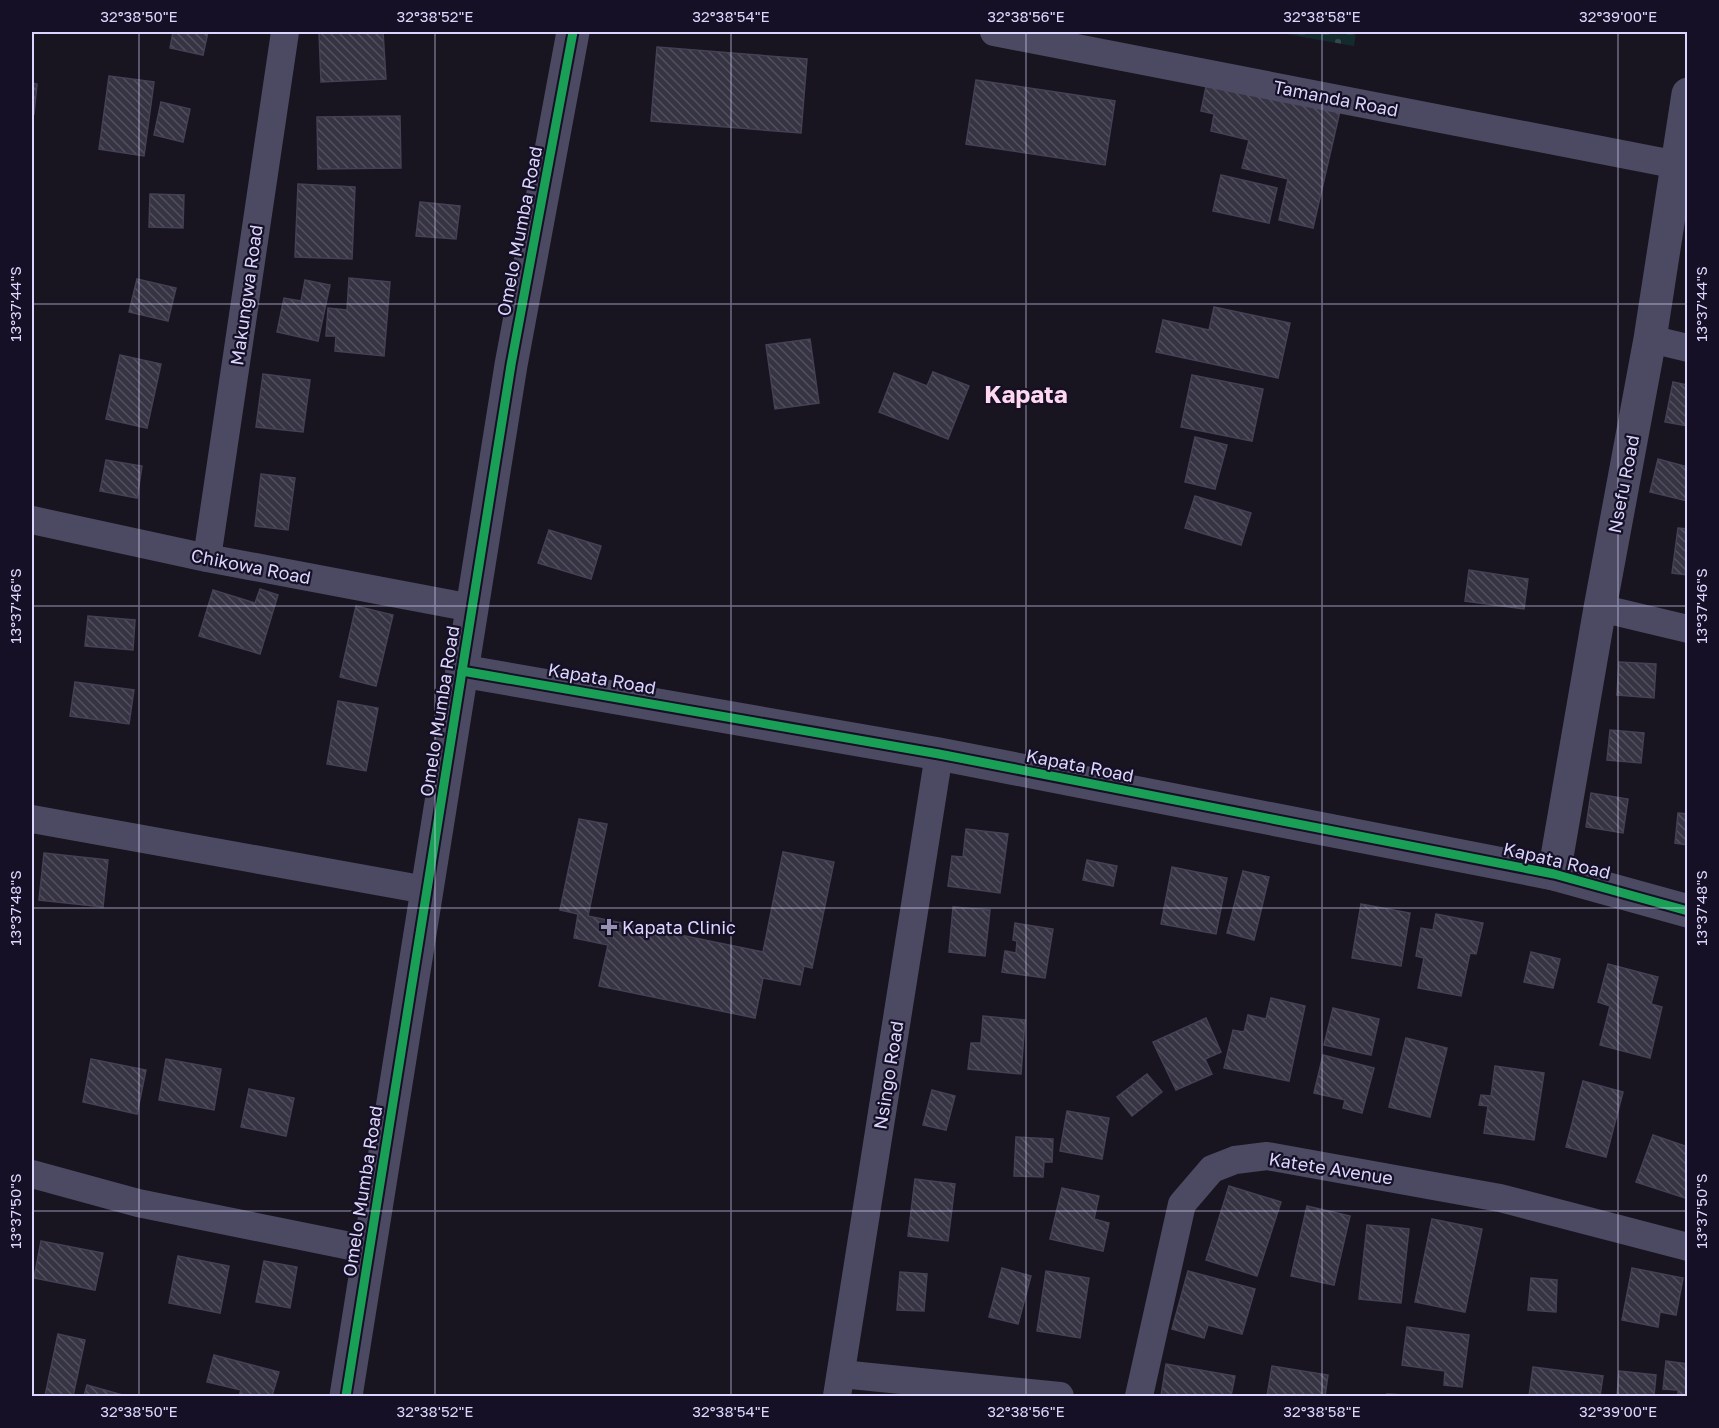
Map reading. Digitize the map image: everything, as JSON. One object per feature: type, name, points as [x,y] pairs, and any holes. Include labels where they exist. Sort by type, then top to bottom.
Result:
[{"type":"street","name":"Makungwa Road","points":[[207,558],[285,32]]},
{"type":"street","name":"Omelo Mumba Road","points":[[346,1396],[511,365],[573,32]]},
{"type":"street","name":"Tamanda Road","points":[[994,32],[1678,165]]},
{"type":"street","name":"Nsefu Road","points":[[1554,874],[1650,339],[1688,94]]},
{"type":"street","points":[[1650,339],[1688,348]]},
{"type":"street","name":"Chikowa Road","points":[[32,520],[207,558],[472,608]]},
{"type":"street","points":[[1600,608],[1688,629]]},
{"type":"street","name":"Kapata Road","points":[[462,671],[939,754],[1554,874],[1688,910]]},
{"type":"street","name":"Nsingo Road","points":[[839,1385],[939,754]]},
{"type":"street","points":[[32,819],[426,890]]},
{"type":"street","name":"Katete Avenue","points":[[1140,1396],[1182,1204],[1212,1169],[1235,1160],[1266,1156],[1500,1198],[1688,1246]]},
{"type":"street","points":[[32,1174],[138,1203],[370,1250]]},
{"type":"street","points":[[839,1385],[1060,1396]]},
{"type":"green space","points":[[1275,32],[1356,32],[1354,46]]},
{"type":"building","points":[[173,32],[208,32],[203,55],[170,48]]},
{"type":"building","points":[[319,32],[383,32],[386,79],[321,82]]},
{"type":"building","points":[[657,47],[807,59],[801,133],[651,121]]},
{"type":"building","points":[[109,76],[154,82],[144,156],[99,149]]},
{"type":"building","points":[[976,80],[1115,101],[1105,165],[966,144]]},
{"type":"building","points":[[1207,82],[1340,111],[1313,228],[1279,220],[1288,179],[1242,168],[1249,140],[1211,131],[1214,114],[1201,111]]},
{"type":"building","points":[[32,83],[37,84],[34,114],[32,113]]},
{"type":"building","points":[[161,102],[190,109],[183,142],[154,135]]},
{"type":"building","points":[[400,116],[401,168],[318,169],[317,117]]},
{"type":"building","points":[[1221,175],[1277,188],[1269,223],[1213,211]]},
{"type":"building","points":[[298,184],[355,187],[352,259],[295,257]]},
{"type":"building","points":[[150,194],[184,195],[183,228],[149,227]]},
{"type":"building","points":[[420,202],[460,206],[456,239],[416,236]]},
{"type":"building","points":[[349,278],[390,282],[384,356],[335,351],[336,336],[326,336],[328,308],[347,310]]},
{"type":"building","points":[[137,279],[176,288],[168,321],[129,312]]},
{"type":"building","points":[[305,280],[330,285],[318,341],[277,332],[284,298],[301,301]]},
{"type":"building","points":[[1214,307],[1290,323],[1278,378],[1156,352],[1163,320],[1209,330]]},
{"type":"building","points":[[810,339],[819,403],[775,409],[766,345]]},
{"type":"building","points":[[120,355],[161,364],[147,428],[106,419]]},
{"type":"building","points":[[933,372],[969,386],[948,439],[879,412],[894,373],[927,386]]},
{"type":"building","points":[[263,374],[310,380],[303,432],[256,427]]},
{"type":"building","points":[[1192,375],[1263,389],[1252,441],[1181,427]]},
{"type":"building","points":[[1673,382],[1688,385],[1688,426],[1665,422]]},
{"type":"building","points":[[1195,437],[1227,445],[1215,489],[1185,482]]},
{"type":"building","points":[[1658,459],[1688,467],[1688,501],[1650,492]]},
{"type":"building","points":[[106,460],[142,466],[137,498],[100,491]]},
{"type":"building","points":[[261,474],[295,478],[288,530],[255,526]]},
{"type":"building","points":[[1195,496],[1251,513],[1241,545],[1185,528]]},
{"type":"building","points":[[1678,528],[1688,529],[1688,575],[1672,573]]},
{"type":"building","points":[[549,530],[601,546],[591,579],[538,563]]},
{"type":"building","points":[[1469,570],[1528,579],[1524,609],[1465,601]]},
{"type":"building","points":[[260,589],[278,595],[260,654],[199,636],[213,590],[255,603]]},
{"type":"building","points":[[356,606],[393,615],[376,686],[340,677]]},
{"type":"building","points":[[88,616],[135,620],[133,650],[85,646]]},
{"type":"building","points":[[1619,662],[1656,664],[1654,698],[1617,695]]},
{"type":"building","points":[[75,682],[134,690],[129,724],[70,716]]},
{"type":"building","points":[[338,701],[378,708],[366,771],[327,764]]},
{"type":"building","points":[[1610,730],[1644,733],[1641,763],[1607,760]]},
{"type":"building","points":[[1591,793],[1628,799],[1623,833],[1586,827]]},
{"type":"building","points":[[1678,813],[1688,814],[1688,845],[1675,843]]},
{"type":"building","name":"Kapata Clinic","points":[[579,819],[607,824],[588,916],[763,952],[783,852],[834,862],[812,968],[804,966],[800,985],[763,978],[755,1018],[599,986],[608,945],[574,938],[578,914],[560,910]]},
{"type":"building","points":[[966,829],[1008,834],[1000,893],[948,886],[952,856],[963,857]]},
{"type":"building","points":[[44,853],[108,860],[103,907],[39,900]]},
{"type":"building","points":[[1087,860],[1117,866],[1113,886],[1083,880]]},
{"type":"building","points":[[1172,867],[1227,878],[1216,934],[1161,924]]},
{"type":"building","points":[[1243,871],[1269,877],[1254,940],[1227,933]]},
{"type":"building","points":[[1361,904],[1410,913],[1401,966],[1352,958]]},
{"type":"building","points":[[953,907],[990,910],[985,956],[949,952]]},
{"type":"building","points":[[1436,914],[1483,923],[1476,954],[1470,953],[1461,996],[1418,988],[1424,958],[1416,956],[1421,928],[1433,930]]},
{"type":"building","points":[[1015,923],[1053,929],[1045,978],[1002,972],[1005,951],[1016,953],[1017,941],[1013,940]]},
{"type":"building","points":[[1531,952],[1560,959],[1553,988],[1524,982]]},
{"type":"building","points":[[1608,964],[1658,977],[1651,1004],[1662,1007],[1650,1058],[1600,1045],[1610,1006],[1598,1002]]},
{"type":"building","points":[[1271,998],[1305,1006],[1289,1081],[1224,1068],[1233,1030],[1244,1032],[1248,1015],[1266,1019]]},
{"type":"building","points":[[1333,1008],[1379,1019],[1371,1055],[1324,1045]]},
{"type":"building","points":[[983,1016],[1025,1020],[1021,1074],[968,1069],[971,1043],[981,1043]]},
{"type":"building","points":[[1206,1018],[1221,1052],[1205,1059],[1212,1074],[1176,1090],[1153,1042]]},
{"type":"building","points":[[1406,1038],[1447,1048],[1430,1117],[1389,1107]]},
{"type":"building","points":[[1323,1055],[1374,1068],[1362,1113],[1343,1108],[1345,1100],[1314,1093]]},
{"type":"building","points":[[91,1059],[146,1070],[137,1114],[83,1102]]},
{"type":"building","points":[[166,1059],[221,1069],[214,1110],[159,1100]]},
{"type":"building","points":[[1495,1066],[1544,1073],[1534,1140],[1484,1133],[1488,1106],[1479,1105],[1481,1095],[1491,1096]]},
{"type":"building","points":[[1147,1074],[1162,1092],[1132,1116],[1117,1097]]},
{"type":"building","points":[[1583,1081],[1623,1092],[1606,1157],[1566,1147]]},
{"type":"building","points":[[249,1089],[294,1098],[286,1136],[241,1127]]},
{"type":"building","points":[[932,1090],[955,1096],[946,1130],[923,1125]]},
{"type":"building","points":[[1067,1111],[1109,1118],[1102,1159],[1060,1151]]},
{"type":"building","points":[[1653,1135],[1688,1147],[1688,1199],[1636,1182]]},
{"type":"building","points":[[1016,1137],[1053,1139],[1052,1162],[1044,1162],[1043,1177],[1014,1176]]},
{"type":"building","points":[[915,1179],[955,1184],[948,1241],[908,1236]]},
{"type":"building","points":[[1229,1186],[1281,1202],[1257,1276],[1206,1260]]},
{"type":"building","points":[[1062,1188],[1099,1196],[1094,1219],[1109,1223],[1103,1251],[1050,1239]]},
{"type":"building","points":[[1307,1206],[1350,1216],[1334,1285],[1291,1276]]},
{"type":"building","points":[[1432,1219],[1482,1229],[1465,1312],[1415,1302]]},
{"type":"building","points":[[1367,1225],[1409,1229],[1401,1303],[1359,1299]]},
{"type":"building","points":[[41,1241],[103,1253],[95,1290],[34,1278]]},
{"type":"building","points":[[178,1256],[229,1266],[220,1313],[169,1303]]},
{"type":"building","points":[[264,1261],[297,1267],[290,1308],[256,1302]]},
{"type":"building","points":[[1002,1268],[1031,1276],[1018,1324],[989,1317]]},
{"type":"building","points":[[1632,1268],[1683,1278],[1676,1315],[1660,1312],[1658,1327],[1622,1320]]},
{"type":"building","points":[[1046,1271],[1089,1278],[1080,1338],[1037,1331]]},
{"type":"building","points":[[1188,1271],[1255,1289],[1242,1334],[1208,1325],[1204,1338],[1172,1329]]},
{"type":"building","points":[[900,1272],[927,1274],[924,1311],[897,1310]]},
{"type":"building","points":[[1531,1278],[1557,1280],[1556,1312],[1528,1310]]},
{"type":"building","points":[[1407,1327],[1469,1335],[1462,1387],[1444,1385],[1445,1371],[1402,1365]]},
{"type":"building","points":[[58,1334],[85,1340],[73,1396],[45,1396]]},
{"type":"building","points":[[214,1355],[279,1372],[272,1396],[239,1396],[241,1390],[207,1382]]},
{"type":"building","points":[[1666,1361],[1688,1364],[1688,1396],[1678,1396],[1678,1390],[1663,1389]]},
{"type":"building","points":[[1166,1364],[1235,1376],[1231,1396],[1161,1396]]},
{"type":"building","points":[[1272,1366],[1328,1375],[1325,1396],[1267,1396]]},
{"type":"building","points":[[1533,1367],[1603,1376],[1600,1396],[1529,1396]]},
{"type":"building","points":[[1619,1371],[1656,1375],[1654,1396],[1617,1396]]},
{"type":"building","points":[[87,1385],[126,1396],[84,1396]]},
{"type":"building","points":[[1387,1394],[1423,1396],[1387,1396]]},
{"type":"cycle path","points":[[346,1396],[511,365],[573,32]]},
{"type":"cycle path","points":[[462,671],[939,754],[1554,874],[1688,911]]},
{"type":"place","name":"Kapata Clinic","points":[[609,927]]},
{"type":"district","name":"Kapata","points":[[1026,393]]}]
